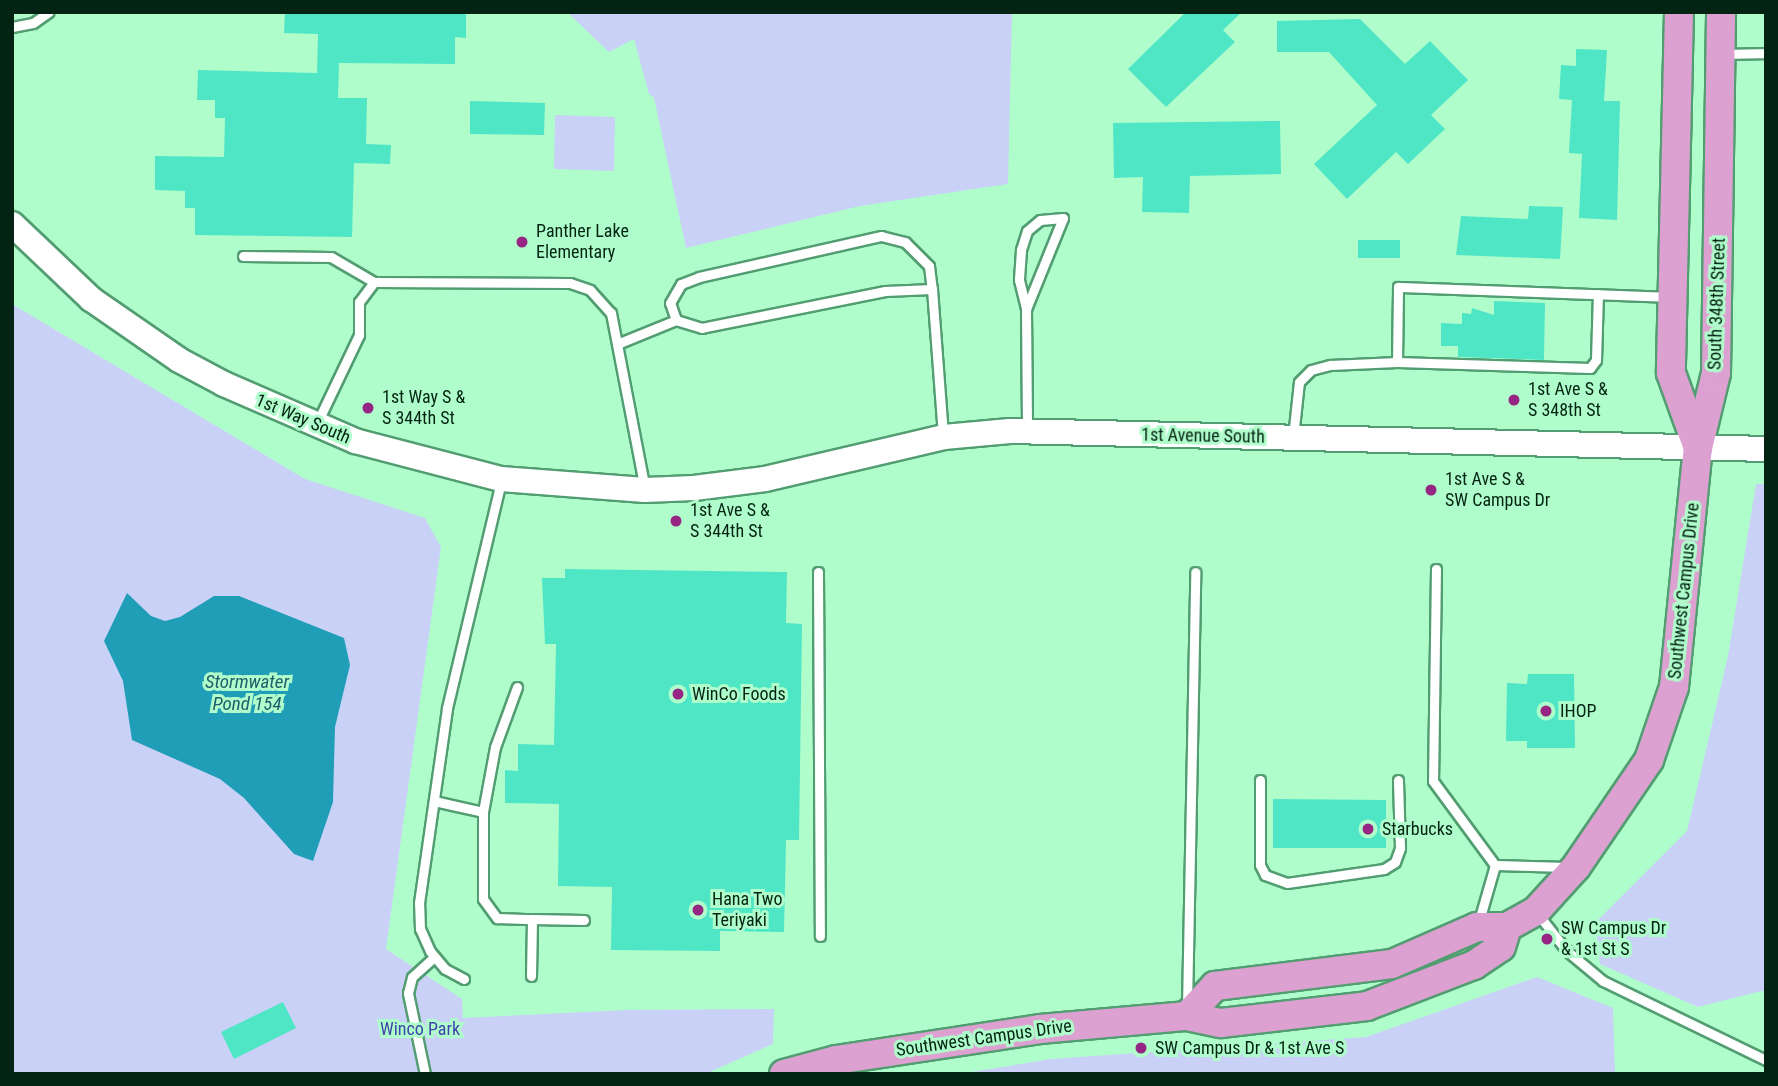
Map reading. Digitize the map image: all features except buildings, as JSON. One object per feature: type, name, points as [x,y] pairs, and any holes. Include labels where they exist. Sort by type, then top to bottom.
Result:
[{"type":"main road","points":[[1679,12],[1671,373],[1698,448]]},
{"type":"main road","name":"South 348th Street","points":[[1698,448],[1716,373],[1721,12]]},
{"type":"main road","name":"1st Way South","points":[[12,224],[91,299],[146,338],[224,384],[316,425],[411,459],[501,479],[645,490]]},
{"type":"main road","name":"1st Avenue South","points":[[645,490],[765,479],[944,437],[1027,431],[1766,449]]},
{"type":"main road","name":"Southwest Campus Drive","points":[[1187,1016],[1215,986],[1392,964],[1477,927],[1507,927],[1536,911],[1576,867],[1649,760],[1674,687],[1698,448]]},
{"type":"main road","name":"Southwest Campus Drive","points":[[783,1074],[939,1043],[1187,1016],[1222,1023],[1367,1006],[1474,965],[1501,947],[1507,927]]},
{"type":"lane","points":[[12,27],[33,23],[49,12]]},
{"type":"lane","points":[[1721,54],[1766,53]]},
{"type":"lane","points":[[1026,309],[1063,218],[1040,220],[1027,231],[1019,280],[1026,309],[1027,431]]},
{"type":"lane","points":[[676,320],[672,296],[687,280],[881,236],[905,242],[918,251],[929,266],[944,437]]},
{"type":"lane","points":[[243,256],[331,257],[374,282],[403,279],[581,285],[605,303],[617,344],[645,490]]},
{"type":"lane","points":[[316,425],[359,335],[359,302],[374,282]]},
{"type":"lane","points":[[1397,362],[1398,287],[1673,297]]},
{"type":"lane","points":[[617,344],[676,320],[702,328],[885,291],[932,289]]},
{"type":"lane","points":[[1293,438],[1296,390],[1304,375],[1330,365],[1397,362],[1590,368],[1596,360],[1598,293]]},
{"type":"lane","points":[[464,979],[433,957],[419,913],[447,708],[501,479]]},
{"type":"lane","points":[[1436,569],[1433,781],[1495,865]]},
{"type":"lane","points":[[818,572],[820,936]]},
{"type":"lane","points":[[1187,1016],[1195,572]]},
{"type":"lane","points":[[517,687],[495,747],[483,812],[483,899],[497,918],[584,920]]},
{"type":"lane","points":[[1260,780],[1260,865],[1265,875],[1287,883],[1384,869],[1395,862],[1400,848],[1398,780]]},
{"type":"lane","points":[[434,801],[483,812]]},
{"type":"lane","points":[[1495,865],[1576,867]]},
{"type":"lane","points":[[1477,927],[1495,865]]},
{"type":"lane","points":[[1536,911],[1567,951],[1603,981],[1766,1060]]},
{"type":"lane","points":[[531,976],[532,919]]},
{"type":"lane","points":[[425,1074],[408,993],[412,977],[433,957]]},
{"type":"green space","points":[[567,12],[1012,12],[1008,184],[860,206],[686,248],[654,98],[649,94],[634,39],[609,52]]},
{"type":"green space","points":[[555,115],[615,117],[614,171],[554,169]]},
{"type":"green space","name":"Winco Park","points":[[12,304],[305,479],[425,518],[441,547],[386,949],[462,999],[463,1018],[627,1010],[774,1009],[773,1044],[705,1074],[12,1074]]},
{"type":"green space","points":[[1756,484],[1766,484],[1766,990],[1698,1007],[1600,964],[1595,923],[1687,831],[1728,656]]},
{"type":"green space","points":[[1537,977],[1613,1008],[1615,1074],[959,1074],[1051,1059],[1366,1037]]},
{"type":"water","name":"Stormwater Pond 154","points":[[127,593],[151,616],[165,621],[180,617],[214,596],[239,596],[344,638],[350,665],[335,727],[333,802],[313,861],[294,854],[244,798],[220,779],[132,740],[123,681],[104,641]]},
{"type":"place","name":"Panther Lake Elementary","points":[[522,242]]},
{"type":"place","name":"1st Ave S & S 348th St","points":[[1514,400]]},
{"type":"place","name":"1st Way S & S 344th St","points":[[368,408]]},
{"type":"place","name":"1st Ave S & SW Campus Dr","points":[[1431,490]]},
{"type":"place","name":"1st Ave S & S 344th St","points":[[676,521]]},
{"type":"place","name":"WinCo Foods","points":[[678,694]]},
{"type":"place","name":"IHOP","points":[[1546,711]]},
{"type":"place","name":"Starbucks","points":[[1368,829]]},
{"type":"place","name":"Hana Two Teriyaki","points":[[698,910]]},
{"type":"place","name":"SW Campus Dr & 1st St S","points":[[1547,939]]},
{"type":"place","name":"SW Campus Dr & 1st Ave S","points":[[1141,1048]]}]
